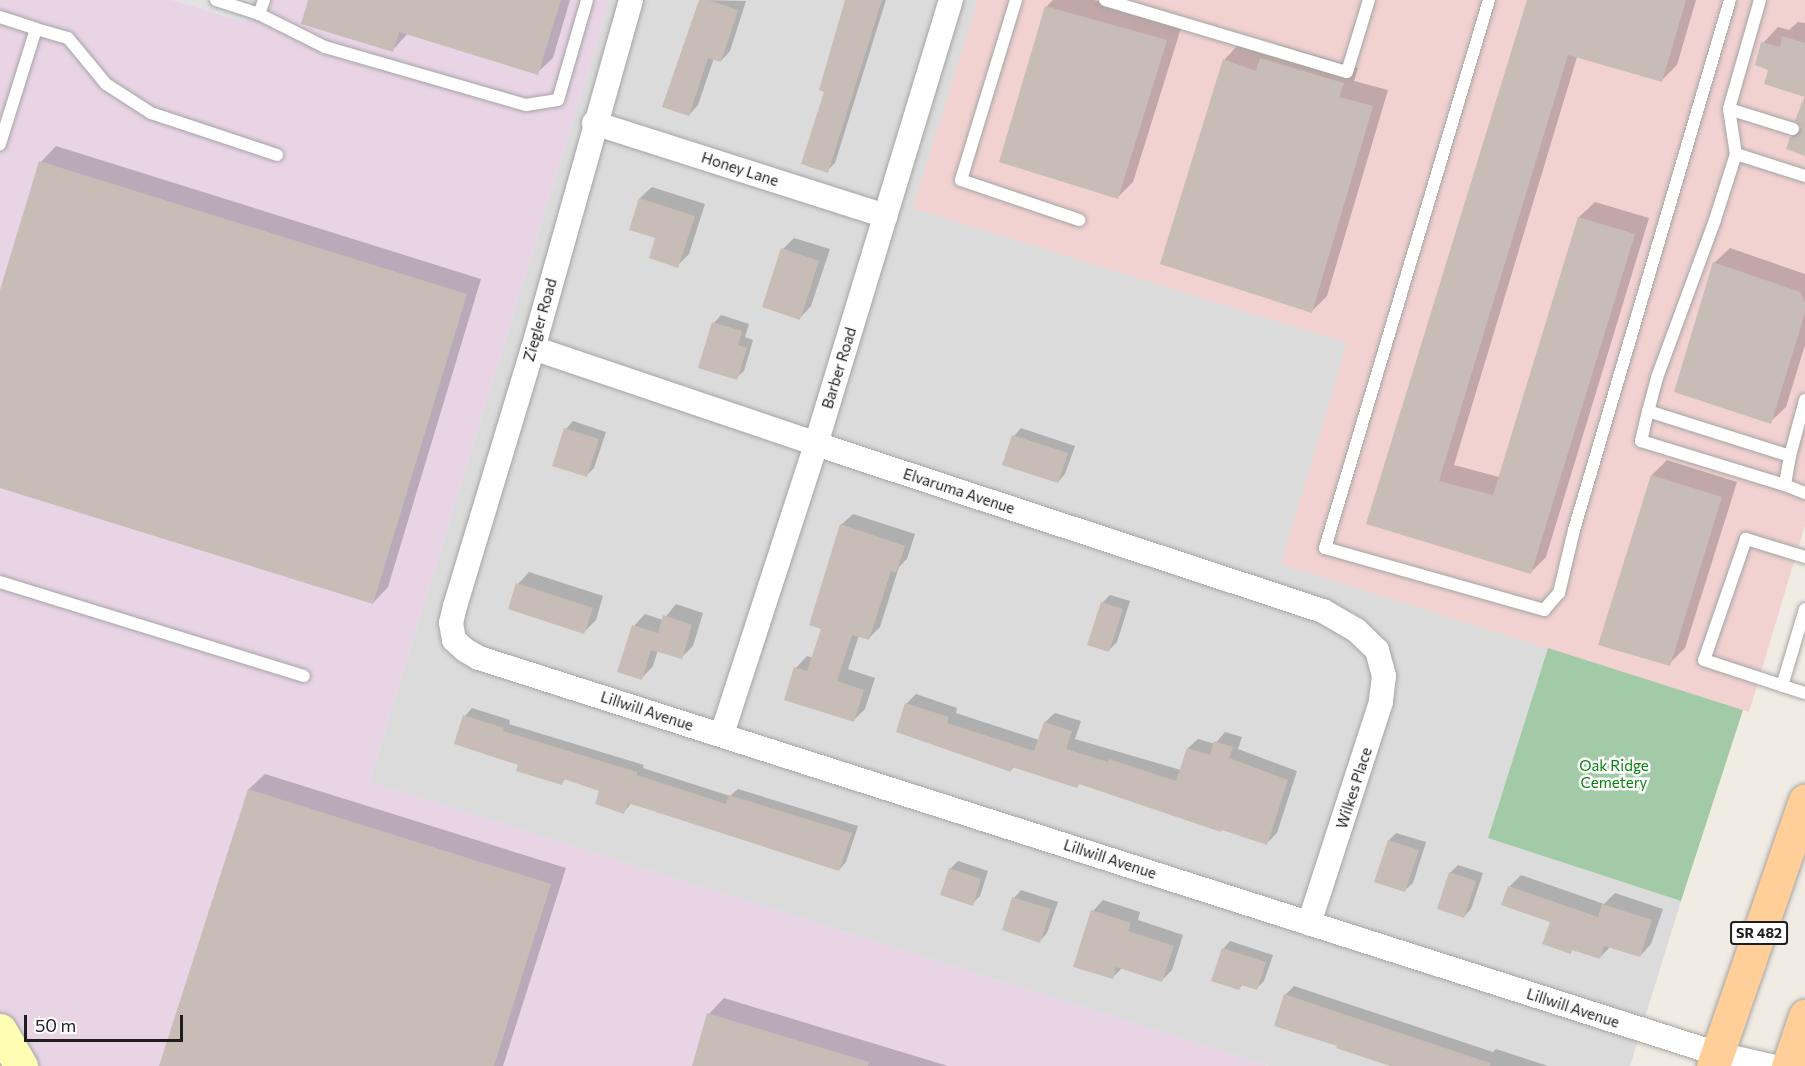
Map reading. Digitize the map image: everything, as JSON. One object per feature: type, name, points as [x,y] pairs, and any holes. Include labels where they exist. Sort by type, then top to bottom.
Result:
[{"type":"main road","name":"SR 482","points":[[1715,1060],[1805,801]]},
{"type":"main road","points":[[1788,1066],[1805,1016]]},
{"type":"street","name":"Ziegler Road","points":[[454,640],[452,623],[455,606],[533,348],[594,123],[631,0]]},
{"type":"street","name":"Barber Road","points":[[722,734],[816,444],[951,0]]},
{"type":"street","name":"Honey Lane","points":[[594,123],[886,216]]},
{"type":"street","name":"Elvaruma Avenue","points":[[533,348],[816,444],[1323,610],[1356,630],[1377,650]]},
{"type":"street","name":"Lillwill Avenue","points":[[454,640],[479,658],[1309,924],[1715,1060],[1771,1066]]},
{"type":"street","name":"Wilkes Place","points":[[1309,924],[1382,702],[1384,676],[1377,650]]},
{"type":"street","points":[[0,1030],[21,1066]]},
{"type":"lane","points":[[216,0],[259,14],[325,47],[526,105],[558,100],[587,0]]},
{"type":"lane","points":[[259,14],[264,0]]},
{"type":"lane","points":[[1016,0],[961,180],[1079,220]]},
{"type":"lane","points":[[1105,0],[1347,72],[1369,0]]},
{"type":"lane","points":[[1489,0],[1325,548],[1544,610],[1559,593],[1574,530],[1730,0]]},
{"type":"lane","points":[[1760,0],[1729,109],[1736,154],[1657,378],[1641,441],[1805,493]]},
{"type":"lane","points":[[0,17],[68,38],[106,84],[151,113],[277,155]]},
{"type":"lane","points":[[0,144],[36,29]]},
{"type":"lane","points":[[1729,109],[1793,129]]},
{"type":"lane","points":[[1736,154],[1805,176]]},
{"type":"lane","points":[[1785,485],[1805,400]]},
{"type":"lane","points":[[1648,411],[1790,456]]},
{"type":"lane","points":[[1805,557],[1746,539],[1704,660],[1805,693]]},
{"type":"lane","points":[[0,582],[304,676]]},
{"type":"lane","points":[[1782,686],[1805,609]]},
{"type":"shaded area","points":[[0,0],[610,0],[369,782],[1269,1066],[0,1066]]},
{"type":"shaded area","points":[[171,0],[253,0],[246,23]]},
{"type":"shaded area","points":[[610,0],[978,0],[914,208],[1348,343],[1281,564],[1548,648],[1488,838],[1681,901],[1630,1066],[1269,1066],[369,782]]},
{"type":"shaded area","points":[[978,0],[1805,0],[1805,525],[1749,712],[1281,564],[1347,343],[913,208]]},
{"type":"green space","name":"Oak Ridge Cemetery","points":[[1548,648],[1743,710],[1681,901],[1488,838]]},
{"type":"building","points":[[308,0],[561,0],[538,75],[399,32],[393,52],[301,24]]},
{"type":"building","points":[[699,0],[708,0],[738,10],[721,62],[708,58],[689,116],[662,107]]},
{"type":"building","points":[[845,0],[882,0],[828,173],[801,164],[824,92],[819,90]]},
{"type":"building","points":[[1527,0],[1686,0],[1662,82],[1568,55],[1439,481],[1493,495],[1578,217],[1635,234],[1531,574],[1366,524]]},
{"type":"building","points":[[1045,6],[1167,40],[1118,199],[999,162]]},
{"type":"building","points":[[1782,36],[1805,43],[1805,97],[1764,84],[1768,70],[1755,65],[1761,42],[1780,47]]},
{"type":"building","points":[[1260,58],[1344,83],[1339,97],[1373,106],[1312,313],[1160,264],[1223,59],[1256,71]]},
{"type":"building","points":[[1802,102],[1805,102],[1805,156],[1786,149],[1790,137],[1795,137],[1801,132],[1801,127],[1795,121]]},
{"type":"building","points":[[39,161],[467,294],[373,604],[0,488],[0,290]]},
{"type":"building","points":[[639,198],[695,216],[678,268],[649,258],[655,238],[629,230]]},
{"type":"building","points":[[781,248],[819,261],[800,320],[762,307]]},
{"type":"building","points":[[1713,262],[1800,292],[1805,303],[1805,313],[1771,424],[1674,392]]},
{"type":"building","points":[[712,322],[742,331],[738,345],[747,348],[737,380],[698,368]]},
{"type":"building","points":[[564,428],[599,439],[587,477],[552,466]]},
{"type":"building","points":[[1012,435],[1068,453],[1058,483],[1002,465]]},
{"type":"building","points":[[1651,475],[1722,497],[1670,666],[1598,645]]},
{"type":"building","points":[[840,524],[905,546],[896,573],[891,571],[869,640],[852,635],[837,681],[864,690],[854,722],[784,700],[794,667],[807,671],[821,629],[809,625]]},
{"type":"building","points":[[516,583],[593,608],[584,634],[508,609]]},
{"type":"building","points":[[1101,602],[1123,609],[1109,652],[1087,645]]},
{"type":"building","points":[[663,615],[692,625],[682,659],[651,650],[642,680],[617,672],[632,625],[658,633]]},
{"type":"building","points":[[905,703],[949,717],[947,723],[1034,751],[1044,722],[1072,731],[1066,749],[1108,762],[1109,759],[1176,781],[1187,748],[1210,755],[1214,741],[1233,747],[1229,758],[1288,780],[1267,845],[1222,830],[1221,832],[1079,784],[1077,788],[1012,767],[1011,772],[896,732]]},
{"type":"building","points":[[463,715],[504,728],[503,731],[637,772],[637,775],[726,804],[729,795],[852,833],[839,871],[628,803],[624,814],[595,804],[599,791],[564,779],[562,785],[516,771],[518,765],[454,744]]},
{"type":"building","points":[[248,789],[551,884],[494,1066],[159,1066]]},
{"type":"building","points":[[1388,840],[1419,850],[1405,892],[1374,882]]},
{"type":"building","points":[[949,868],[981,879],[973,906],[940,895]]},
{"type":"building","points":[[1449,872],[1476,881],[1464,918],[1437,909]]},
{"type":"building","points":[[1508,886],[1598,917],[1602,904],[1652,920],[1640,957],[1604,946],[1600,959],[1572,950],[1571,954],[1542,944],[1550,922],[1501,905]]},
{"type":"building","points":[[1012,897],[1051,909],[1040,943],[1002,930]]},
{"type":"building","points":[[1091,910],[1131,923],[1128,931],[1174,946],[1162,982],[1116,967],[1113,979],[1073,967]]},
{"type":"building","points":[[1222,948],[1266,962],[1257,990],[1241,985],[1239,990],[1211,981]]},
{"type":"building","points":[[1284,994],[1490,1063],[1490,1066],[1390,1066],[1336,1048],[1337,1046],[1274,1026]]},
{"type":"building","points":[[707,1013],[869,1062],[868,1066],[692,1066]]}]
